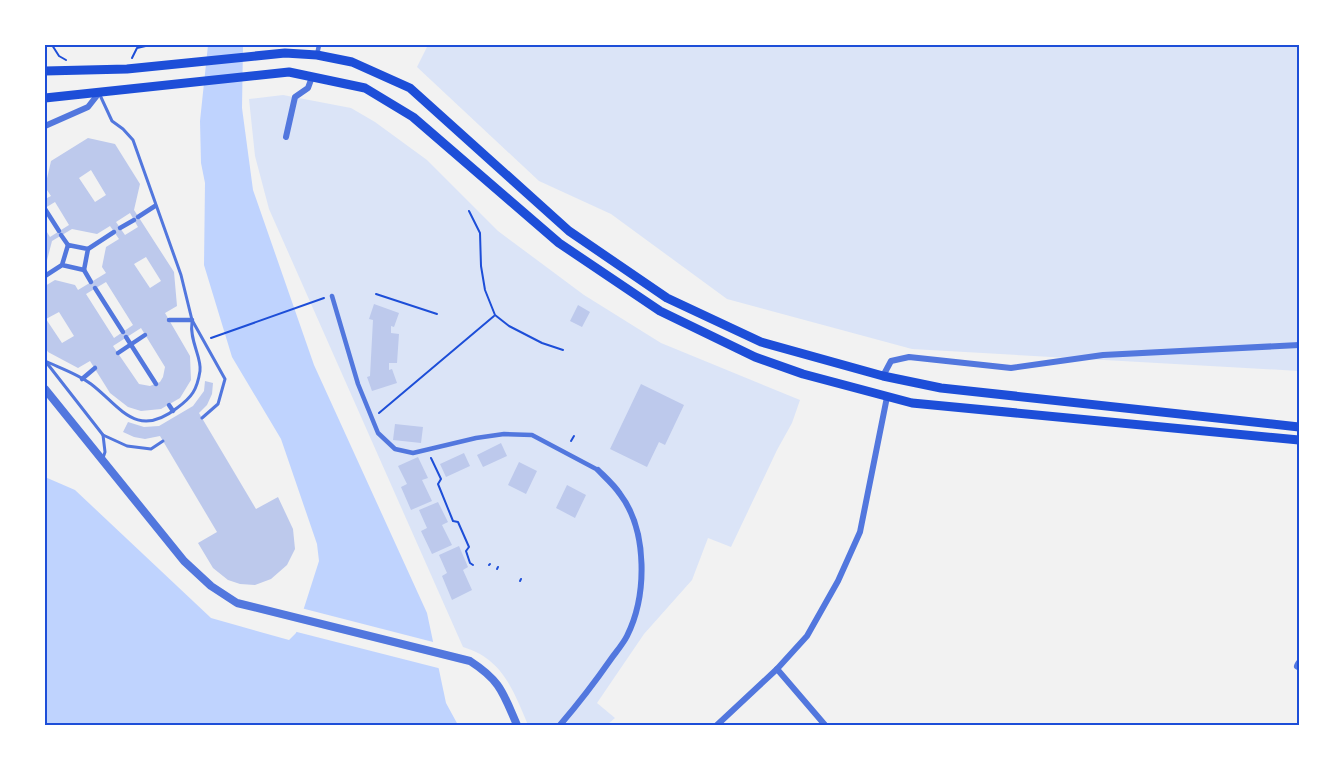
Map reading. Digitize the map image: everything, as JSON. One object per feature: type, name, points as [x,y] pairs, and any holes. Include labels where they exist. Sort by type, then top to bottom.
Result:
[{"type":"main road","points":[[45,71],[127,69],[285,53],[352,62],[410,88],[568,231],[667,298],[760,342],[883,376],[941,388],[1299,427]]},
{"type":"main road","points":[[45,98],[289,72],[365,88],[413,117],[559,243],[660,311],[755,357],[803,374],[912,403],[1299,440]]},
{"type":"street","points":[[317,56],[319,45]]},
{"type":"street","points":[[286,136],[295,97],[308,88],[312,76]]},
{"type":"street","points":[[45,126],[88,107],[99,93]]},
{"type":"street","points":[[120,228],[155,206]]},
{"type":"street","points":[[45,209],[68,245],[87,249],[114,232]]},
{"type":"street","points":[[62,266],[68,245]]},
{"type":"street","points":[[87,249],[84,270],[91,282]]},
{"type":"street","points":[[45,276],[62,266],[84,270]]},
{"type":"street","points":[[95,288],[123,332]]},
{"type":"street","points":[[332,296],[358,384],[378,433],[395,449],[413,453],[476,438],[504,434],[532,435],[598,470],[627,505],[635,526],[641,555],[642,581],[636,612],[626,637],[591,688],[560,725]]},
{"type":"street","points":[[169,320],[192,320]]},
{"type":"street","points":[[118,353],[145,336]]},
{"type":"street","points":[[126,337],[156,384]]},
{"type":"street","points":[[883,376],[891,361],[909,357],[1011,368],[1103,355],[1299,345]]},
{"type":"street","points":[[82,379],[95,368]]},
{"type":"street","points":[[45,389],[184,561],[211,586],[237,603],[470,661],[489,673],[502,690],[517,725]]},
{"type":"street","points":[[717,725],[777,669],[807,636],[838,581],[860,532],[887,397]]},
{"type":"street","points":[[169,405],[173,411]]},
{"type":"street","points":[[777,669],[825,725]]},
{"type":"lane","points":[[99,93],[112,122],[123,129],[133,140],[181,275],[192,320],[225,379],[218,404],[202,418]]},
{"type":"lane","points":[[45,361],[90,382],[123,414],[135,419],[161,418],[193,396],[201,368],[190,333],[192,320]]},
{"type":"lane","points":[[45,361],[103,435],[127,446],[151,449],[163,441]]},
{"type":"lane","points":[[102,461],[105,452],[103,435]]},
{"type":"path","points":[[127,69],[137,48],[150,45]]},
{"type":"path","points":[[469,211],[480,233],[481,267],[485,290],[495,315],[509,326],[542,343],[563,350]]},
{"type":"path","points":[[376,294],[436,314]]},
{"type":"path","points":[[215,335],[311,301],[332,296]]},
{"type":"path","points":[[372,418],[495,315]]},
{"type":"path","points":[[572,441],[574,436]]},
{"type":"path","points":[[428,450],[441,479],[438,484],[453,520],[458,522],[469,547],[466,551],[473,565]]},
{"type":"shaded area","points":[[428,45],[1299,45],[1299,371],[912,349],[727,299],[611,214],[539,181],[417,67]]},
{"type":"shaded area","points":[[283,95],[351,108],[375,122],[427,160],[498,231],[584,295],[661,343],[800,400],[792,423],[731,547],[708,538],[692,580],[644,634],[597,703],[615,718],[607,725],[528,725],[505,677],[488,659],[463,647],[269,209],[255,156],[249,99]]},
{"type":"water","points":[[208,45],[243,45],[242,108],[253,190],[314,365],[427,613],[446,703],[458,725],[45,725],[45,477],[75,490],[211,618],[289,640],[296,633],[319,561],[317,544],[281,439],[232,357],[204,265],[205,183],[201,163],[200,121]]},
{"type":"pier","points":[[301,608],[437,643],[442,669],[293,631]]},
{"type":"building","points":[[88,138],[115,144],[140,184],[134,210],[174,272],[177,306],[165,313],[190,356],[191,380],[180,398],[161,409],[141,411],[128,407],[110,393],[90,361],[78,368],[48,352],[45,347],[45,286],[55,280],[75,285],[78,290],[106,273],[102,267],[106,247],[119,239],[110,226],[97,234],[72,229],[52,241],[45,268],[45,229],[50,237],[69,225],[55,202],[45,208],[45,199],[51,196],[45,187],[51,161]],"holes":[[[91,170],[106,195],[95,202],[79,178]],[[130,213],[138,227],[125,235],[116,222]],[[146,257],[161,281],[150,288],[134,264]],[[106,282],[133,325],[114,338],[86,294]],[[59,312],[74,336],[62,343],[46,319]],[[141,328],[165,367],[160,382],[150,386],[139,384],[113,346]]]},
{"type":"building","points":[[374,304],[399,313],[394,327],[391,326],[391,333],[399,334],[397,363],[389,363],[389,370],[392,369],[397,383],[372,391],[367,377],[370,376],[373,320],[369,319]]},
{"type":"building","points":[[578,305],[590,312],[582,327],[570,321]]},
{"type":"building","points":[[205,381],[213,383],[212,394],[207,405],[199,413],[256,509],[278,497],[293,529],[295,549],[287,565],[271,579],[255,585],[228,580],[213,568],[198,543],[217,532],[160,436],[145,439],[123,432],[128,422],[144,427],[159,426],[193,406],[204,391]]},
{"type":"building","points":[[641,384],[684,405],[665,445],[659,442],[647,467],[610,449]]},
{"type":"building","points":[[395,424],[423,427],[421,443],[393,440]]},
{"type":"building","points":[[501,443],[507,456],[483,467],[477,455]]},
{"type":"building","points":[[464,453],[470,466],[446,477],[440,464]]},
{"type":"building","points":[[418,457],[428,478],[422,480],[432,501],[411,510],[401,487],[407,484],[398,466]]},
{"type":"building","points":[[519,462],[537,471],[526,494],[508,485]]},
{"type":"building","points":[[567,485],[586,495],[575,518],[556,508]]},
{"type":"building","points":[[438,502],[448,522],[442,525],[452,545],[432,554],[421,531],[427,528],[419,510]]},
{"type":"building","points":[[459,546],[468,567],[463,570],[472,590],[452,600],[442,576],[447,573],[439,555]]}]
